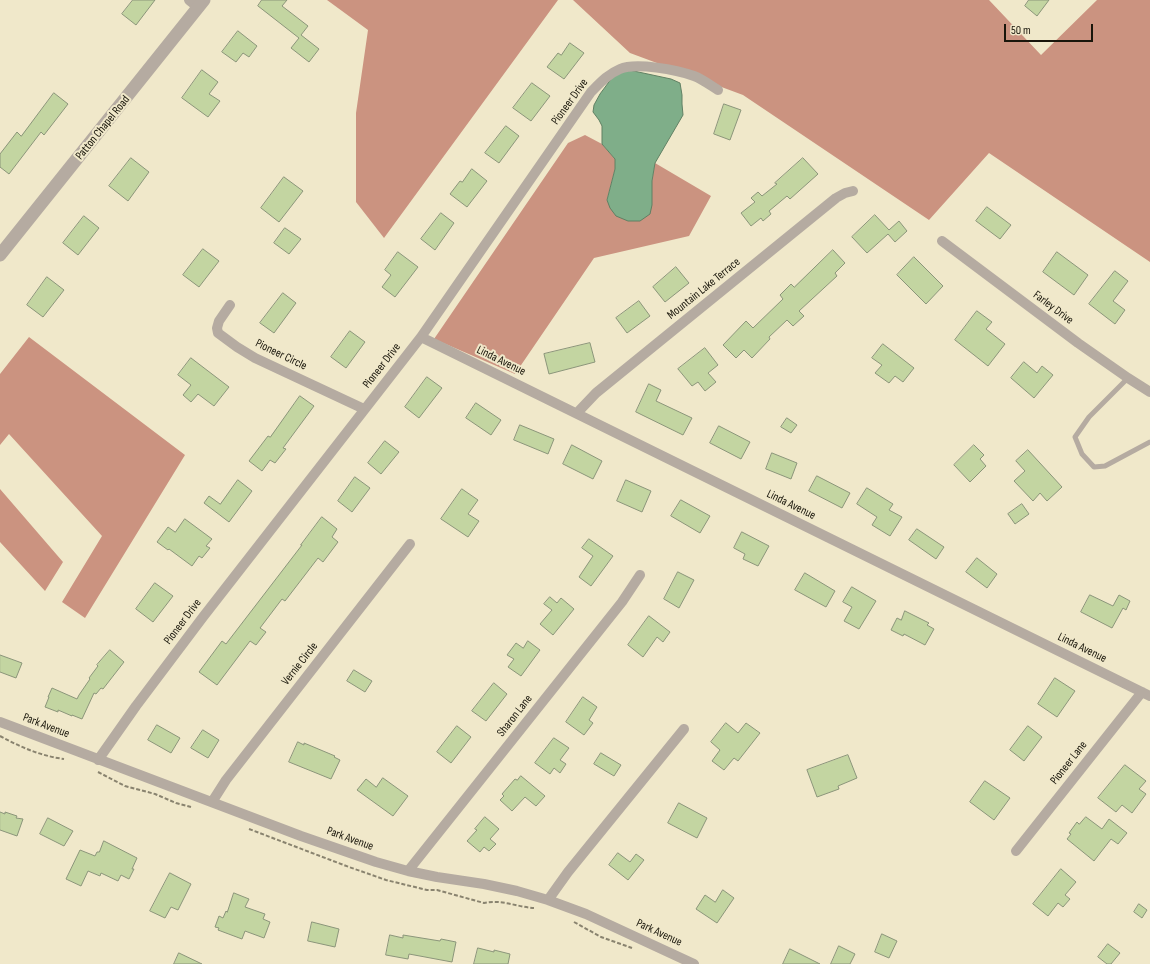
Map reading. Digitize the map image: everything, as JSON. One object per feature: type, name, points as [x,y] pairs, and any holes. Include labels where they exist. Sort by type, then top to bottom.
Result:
[{"type":"street","name":"Patton Chapel Road","points":[[0,255],[197,3]]},
{"type":"street","name":"Pioneer Drive","points":[[98,760],[202,617],[421,337],[591,92],[605,78],[620,69],[629,66],[642,66],[668,70],[694,76],[718,90]]},
{"type":"street","name":"Mountain Lake Terrace","points":[[577,413],[602,388],[836,198],[853,191]]},
{"type":"street","name":"Farley Drive","points":[[942,240],[1078,343],[1150,392]]},
{"type":"street","name":"Pioneer Circle","points":[[230,305],[219,320],[217,328],[218,333],[255,358],[364,409]]},
{"type":"street","name":"Linda Avenue","points":[[421,337],[1146,694]]},
{"type":"street","name":"Vernie Circle","points":[[212,802],[226,780],[410,544]]},
{"type":"street","name":"Sharon Lane","points":[[408,872],[622,602],[640,575]]},
{"type":"street","name":"Pioneer Lane","points":[[1016,851],[1146,694]]},
{"type":"street","name":"Park Avenue","points":[[0,722],[98,760],[376,862],[408,872],[484,884],[548,900],[586,914],[694,964]]},
{"type":"street","points":[[548,900],[568,872],[684,729]]},
{"type":"lane","points":[[1128,378],[1089,417],[1075,437],[1082,454],[1094,467],[1105,466],[1150,442]]},
{"type":"shaded area","points":[[327,0],[558,0],[384,238],[356,202],[356,113],[368,30]]},
{"type":"shaded area","points":[[573,0],[989,0],[1041,55],[1097,0],[1150,0],[1150,262],[989,153],[929,220],[743,95],[630,53]]},
{"type":"shaded area","points":[[629,70],[671,79],[680,83],[682,95],[683,115],[655,163],[652,181],[652,205],[650,214],[640,221],[628,221],[616,216],[610,208],[607,200],[615,169],[615,159],[602,144],[602,126],[593,112],[594,105],[600,94],[614,75]]},
{"type":"shaded area","points":[[585,135],[602,144],[615,159],[615,169],[607,200],[652,205],[652,181],[655,163],[711,196],[689,236],[594,258],[515,374],[434,339],[568,143]]},
{"type":"shaded area","points":[[29,337],[185,455],[85,618],[62,602],[102,536],[9,434],[0,445],[0,374]]},
{"type":"shaded area","points":[[0,489],[63,562],[45,591],[0,542]]},
{"type":"building","points":[[133,0],[155,0],[136,25],[122,14]]},
{"type":"building","points":[[262,0],[287,0],[282,6],[308,26],[301,35],[319,49],[309,62],[291,48],[299,38],[258,6]]},
{"type":"building","points":[[1029,0],[1049,0],[1037,16],[1025,6]]},
{"type":"building","points":[[238,31],[257,46],[249,57],[243,53],[236,62],[222,52]]},
{"type":"building","points":[[570,43],[584,53],[564,79],[547,67],[558,53],[561,55]]},
{"type":"building","points":[[202,70],[218,82],[209,94],[220,101],[208,117],[182,98]]},
{"type":"building","points":[[532,83],[550,96],[531,121],[513,108]]},
{"type":"building","points":[[54,93],[68,104],[44,135],[41,132],[9,174],[0,167],[0,154],[17,132],[21,136]]},
{"type":"building","points":[[724,104],[741,110],[730,140],[714,134]]},
{"type":"building","points":[[506,126],[519,136],[499,163],[485,153]]},
{"type":"building","points":[[131,158],[149,172],[128,201],[109,186]]},
{"type":"building","points":[[803,158],[818,174],[790,199],[787,196],[769,211],[771,214],[763,221],[761,218],[751,226],[741,213],[755,202],[751,198],[758,192],[762,196],[777,184],[775,183]]},
{"type":"building","points":[[472,169],[487,181],[467,207],[450,194]]},
{"type":"building","points":[[284,177],[303,191],[279,222],[261,208]]},
{"type":"building","points":[[987,207],[1011,225],[1000,239],[976,221]]},
{"type":"building","points":[[441,213],[454,223],[435,250],[421,239]]},
{"type":"building","points":[[875,215],[889,230],[899,221],[907,231],[895,242],[888,234],[867,253],[852,237]]},
{"type":"building","points":[[84,216],[99,228],[78,255],[63,243]]},
{"type":"building","points":[[285,228],[301,239],[289,254],[274,243]]},
{"type":"building","points":[[203,249],[219,261],[199,287],[183,275]]},
{"type":"building","points":[[833,250],[845,263],[835,273],[837,276],[799,311],[804,316],[793,326],[787,320],[769,337],[770,339],[752,358],[744,350],[736,358],[723,345],[746,321],[753,328],[783,299],[780,295],[791,284],[794,287]]},
{"type":"building","points":[[398,252],[418,267],[395,297],[382,287],[391,275],[385,270]]},
{"type":"building","points":[[1057,252],[1088,275],[1074,295],[1043,272]]},
{"type":"building","points":[[914,257],[943,286],[926,304],[897,275]]},
{"type":"building","points":[[676,267],[689,283],[665,302],[653,287]]},
{"type":"building","points":[[1115,271],[1128,281],[1113,301],[1125,310],[1115,324],[1089,304]]},
{"type":"building","points":[[47,277],[64,290],[43,317],[27,305]]},
{"type":"building","points":[[283,293],[296,303],[274,333],[260,323]]},
{"type":"building","points":[[639,301],[650,316],[627,333],[616,318]]},
{"type":"building","points":[[977,311],[992,322],[986,329],[1005,344],[988,366],[955,340]]},
{"type":"building","points":[[350,331],[365,342],[346,368],[331,357]]},
{"type":"building","points":[[590,343],[595,362],[549,374],[544,354]]},
{"type":"building","points":[[883,344],[914,368],[903,382],[895,376],[889,383],[875,373],[882,365],[872,358]]},
{"type":"building","points":[[705,348],[718,365],[708,373],[716,382],[705,391],[698,382],[692,386],[678,369]]},
{"type":"building","points":[[191,358],[229,387],[214,406],[198,394],[191,402],[183,395],[191,385],[178,375]]},
{"type":"building","points":[[1024,362],[1037,373],[1042,366],[1053,375],[1034,398],[1011,378]]},
{"type":"building","points":[[427,377],[442,388],[419,418],[405,407]]},
{"type":"building","points":[[649,384],[661,390],[656,401],[692,418],[683,435],[636,412]]},
{"type":"building","points":[[300,396],[314,406],[283,448],[286,449],[275,463],[270,460],[262,471],[249,461],[268,436],[270,437]]},
{"type":"building","points":[[476,403],[501,420],[491,435],[466,418]]},
{"type":"building","points":[[787,418],[797,425],[791,433],[781,427]]},
{"type":"building","points":[[520,425],[554,439],[548,454],[514,440]]},
{"type":"building","points":[[719,426],[750,442],[741,459],[710,443]]},
{"type":"building","points":[[385,441],[399,452],[381,474],[368,463]]},
{"type":"building","points":[[572,445],[602,461],[593,479],[563,464]]},
{"type":"building","points":[[974,445],[984,455],[980,459],[986,466],[970,482],[954,465]]},
{"type":"building","points":[[1028,450],[1062,487],[1047,501],[1040,493],[1033,501],[1014,481],[1025,471],[1016,461]]},
{"type":"building","points":[[772,453],[797,463],[791,479],[766,469]]},
{"type":"building","points":[[817,476],[850,493],[842,508],[809,491]]},
{"type":"building","points":[[355,477],[370,488],[352,512],[338,501]]},
{"type":"building","points":[[238,480],[252,491],[229,522],[204,503],[209,496],[220,504]]},
{"type":"building","points":[[626,480],[651,491],[642,512],[617,501]]},
{"type":"building","points":[[867,488],[893,504],[889,510],[902,517],[890,536],[872,525],[877,517],[857,504]]},
{"type":"building","points":[[462,489],[478,500],[468,514],[479,521],[468,537],[441,519]]},
{"type":"building","points":[[681,500],[710,516],[700,533],[671,516]]},
{"type":"building","points":[[1022,504],[1029,514],[1015,524],[1008,514]]},
{"type":"building","points":[[322,517],[337,529],[332,537],[338,542],[323,562],[318,558],[285,601],[282,599],[260,628],[266,632],[256,645],[250,641],[217,685],[199,672],[222,641],[226,644]]},
{"type":"building","points":[[185,519],[212,539],[206,546],[210,548],[202,558],[199,556],[192,566],[157,542],[168,527],[175,532]]},
{"type":"building","points":[[917,529],[944,547],[936,559],[909,540]]},
{"type":"building","points":[[742,532],[769,546],[758,566],[743,559],[745,554],[734,548]]},
{"type":"building","points":[[589,539],[613,556],[591,586],[579,577],[593,556],[582,548]]},
{"type":"building","points":[[977,558],[997,574],[987,588],[966,572]]},
{"type":"building","points":[[678,572],[694,580],[679,608],[664,599]]},
{"type":"building","points":[[805,573],[835,591],[826,607],[795,590]]},
{"type":"building","points":[[155,583],[173,596],[153,622],[136,609]]},
{"type":"building","points":[[852,587],[876,601],[859,629],[844,621],[852,607],[843,602]]},
{"type":"building","points":[[1090,595],[1113,606],[1119,595],[1130,601],[1126,610],[1123,608],[1112,628],[1081,612]]},
{"type":"building","points":[[550,597],[557,603],[561,598],[574,609],[553,635],[540,624],[552,610],[544,604]]},
{"type":"building","points":[[905,611],[929,623],[927,625],[934,629],[925,645],[904,634],[903,636],[891,630],[897,618],[901,620]]},
{"type":"building","points":[[649,616],[670,632],[663,642],[657,637],[643,657],[628,645]]},
{"type":"building","points":[[528,641],[540,650],[521,676],[508,667],[514,659],[507,655],[516,643],[523,648]]},
{"type":"building","points":[[110,650],[124,662],[103,689],[101,688],[96,694],[94,693],[82,719],[45,707],[52,688],[77,699],[98,666],[97,665]]},
{"type":"building","points":[[0,655],[22,663],[16,678],[0,672]]},
{"type":"building","points":[[354,670],[372,681],[365,692],[347,681]]},
{"type":"building","points":[[1055,678],[1075,691],[1057,717],[1038,704]]},
{"type":"building","points":[[494,683],[507,694],[486,721],[472,711]]},
{"type":"building","points":[[583,697],[597,707],[589,720],[593,723],[584,735],[566,722]]},
{"type":"building","points":[[726,723],[738,733],[746,723],[760,733],[738,761],[734,758],[724,770],[712,761],[720,750],[711,742]]},
{"type":"building","points":[[157,725],[180,738],[171,753],[148,740]]},
{"type":"building","points":[[457,726],[471,737],[451,763],[437,752]]},
{"type":"building","points":[[1028,726],[1042,737],[1024,761],[1010,750]]},
{"type":"building","points":[[203,730],[219,740],[208,758],[191,748]]},
{"type":"building","points":[[554,738],[569,748],[560,760],[566,764],[560,773],[554,768],[550,774],[535,763]]},
{"type":"building","points":[[298,742],[335,756],[334,757],[340,760],[331,779],[289,762]]},
{"type":"building","points":[[601,753],[621,765],[614,776],[594,764]]},
{"type":"building","points":[[848,755],[857,778],[838,786],[839,789],[817,797],[807,770]]},
{"type":"building","points":[[1125,765],[1146,781],[1139,789],[1146,794],[1132,813],[1122,805],[1116,812],[1098,798]]},
{"type":"building","points":[[521,776],[545,796],[536,806],[525,797],[512,811],[500,800],[504,796],[502,794],[515,779],[517,780]]},
{"type":"building","points":[[383,778],[408,796],[393,816],[357,790],[366,779],[376,787]]},
{"type":"building","points":[[985,781],[1010,798],[994,820],[970,802]]},
{"type":"building","points":[[679,803],[707,818],[697,838],[668,823]]},
{"type":"building","points":[[0,812],[5,814],[5,812],[17,816],[16,818],[23,819],[17,836],[0,830]]},
{"type":"building","points":[[485,817],[499,829],[490,839],[496,844],[489,851],[484,847],[480,852],[467,841],[477,830],[475,829]]},
{"type":"building","points":[[1086,817],[1102,829],[1109,819],[1127,833],[1118,844],[1111,839],[1094,861],[1067,839],[1071,834],[1069,833],[1077,822],[1079,824]]},
{"type":"building","points":[[48,818],[73,831],[64,846],[40,834]]},
{"type":"building","points":[[104,841],[137,858],[129,879],[121,875],[118,881],[101,873],[100,876],[88,871],[81,886],[66,879],[80,850],[95,856],[97,852],[99,852]]},
{"type":"building","points":[[618,853],[630,862],[636,854],[644,860],[628,880],[609,865]]},
{"type":"building","points":[[1061,869],[1076,882],[1065,895],[1070,899],[1063,907],[1058,903],[1048,916],[1033,904]]},
{"type":"building","points":[[170,873],[191,884],[178,910],[171,907],[165,918],[150,911]]},
{"type":"building","points":[[723,890],[734,898],[717,923],[696,909],[705,895],[715,902]]},
{"type":"building","points":[[234,893],[249,899],[245,907],[265,914],[263,919],[270,922],[264,938],[245,931],[242,939],[218,930],[219,928],[215,927],[219,916],[223,918],[226,911],[227,912]]},
{"type":"building","points":[[1139,904],[1147,910],[1142,918],[1134,912]]},
{"type":"building","points":[[312,922],[339,929],[335,947],[308,941]]},
{"type":"building","points":[[882,934],[897,941],[889,958],[875,952]]},
{"type":"building","points":[[390,935],[403,938],[403,935],[456,942],[452,962],[409,954],[408,959],[386,955]]},
{"type":"building","points":[[1108,944],[1120,953],[1111,964],[1107,964],[1098,957]]},
{"type":"building","points":[[839,946],[855,954],[850,964],[831,964]]},
{"type":"building","points":[[478,948],[510,954],[508,964],[474,964]]},
{"type":"building","points":[[790,949],[820,964],[783,964]]},
{"type":"building","points":[[179,953],[202,964],[174,964]]}]
